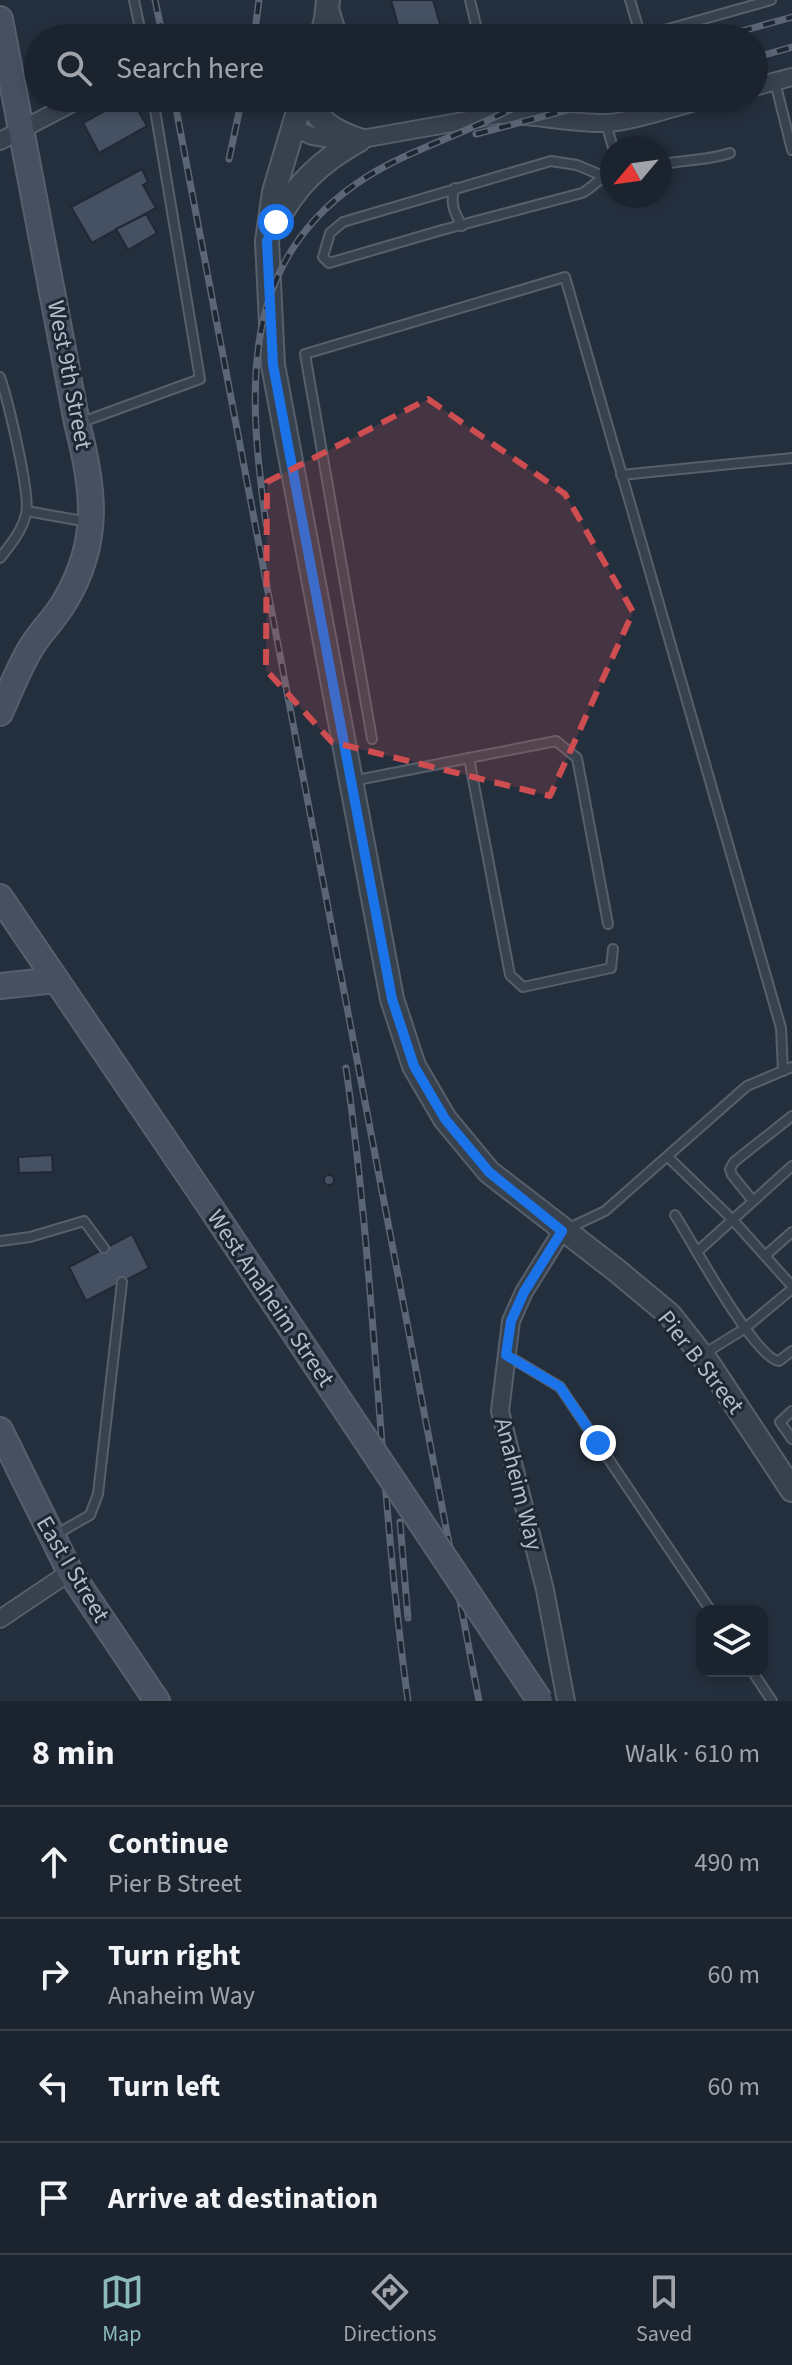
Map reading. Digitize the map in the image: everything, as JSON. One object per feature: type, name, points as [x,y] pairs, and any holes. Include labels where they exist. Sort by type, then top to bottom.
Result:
[{"type":"main road","name":"West 9th Street","points":[[0,19],[10,135],[89,469],[92,523],[83,565],[65,603],[32,646],[7,690],[0,713]]},
{"type":"main road","name":"West Anaheim Street","points":[[0,897],[540,1701]]},
{"type":"main road","points":[[0,986],[56,980]]},
{"type":"main road","name":"East I Street","points":[[0,1430],[70,1572],[157,1701]]},
{"type":"street","points":[[325,24],[330,0]]},
{"type":"street","points":[[10,135],[55,112]]},
{"type":"street","name":"Pier B Street","points":[[298,112],[274,192],[267,241],[273,365],[392,999],[414,1066],[445,1119],[489,1172],[670,1315],[702,1355],[792,1490]]},
{"type":"street","points":[[315,112],[329,126],[359,140]]},
{"type":"street","points":[[292,127],[329,140],[359,140],[497,115],[606,123],[652,112]]},
{"type":"street","points":[[267,241],[287,201],[300,184],[318,166],[359,140]]},
{"type":"street","name":"Anaheim Way","points":[[562,1231],[524,1292],[511,1321],[500,1411],[545,1590],[566,1701]]},
{"type":"street","points":[[0,1619],[70,1572]]},
{"type":"lane","points":[[134,0],[139,24]]},
{"type":"lane","points":[[330,0],[338,24]]},
{"type":"lane","points":[[470,0],[476,24]]},
{"type":"lane","points":[[630,0],[635,24]]},
{"type":"lane","points":[[685,24],[771,0]]},
{"type":"lane","points":[[784,80],[792,150]]},
{"type":"lane","points":[[77,423],[200,379],[155,112]]},
{"type":"lane","points":[[606,123],[610,136]]},
{"type":"lane","points":[[672,162],[730,153]]},
{"type":"lane","points":[[600,172],[551,161],[343,222],[330,233],[323,257],[329,263],[582,193],[600,181]]},
{"type":"lane","points":[[455,188],[452,200],[462,226]]},
{"type":"lane","points":[[372,739],[305,354],[565,277],[781,1028],[788,1069],[747,1086],[605,1211],[562,1231]]},
{"type":"lane","points":[[0,377],[17,443],[27,511],[17,536],[0,558]]},
{"type":"lane","points":[[621,475],[792,458]]},
{"type":"lane","points":[[27,511],[92,523]]},
{"type":"lane","points":[[351,781],[556,741],[577,758],[608,924]]},
{"type":"lane","points":[[469,758],[510,975],[523,987],[611,968],[613,949]]},
{"type":"lane","points":[[781,1028],[792,1025]]},
{"type":"lane","points":[[753,1201],[730,1169],[734,1162],[792,1116]]},
{"type":"lane","points":[[668,1157],[733,1220],[792,1287],[744,1329],[702,1355]]},
{"type":"lane","points":[[698,1251],[792,1166]]},
{"type":"lane","points":[[675,1215],[744,1329],[773,1360],[779,1361],[792,1351]]},
{"type":"lane","points":[[0,1241],[30,1237],[84,1221],[104,1248]]},
{"type":"lane","points":[[766,1255],[792,1232]]},
{"type":"lane","points":[[51,1537],[90,1515],[98,1494],[122,1282]]},
{"type":"lane","points":[[506,1355],[560,1387],[707,1605]]},
{"type":"lane","points":[[792,1411],[780,1422],[792,1439]]},
{"type":"lane","points":[[756,1677],[772,1701]]},
{"type":"highlighted area","points":[[428,399],[565,494],[633,612],[550,796],[332,742],[266,670],[267,482]]},
{"type":"building","points":[[391,0],[433,0],[440,24],[398,24]]},
{"type":"building","points":[[103,112],[139,112],[147,126],[99,153],[83,123]]},
{"type":"building","points":[[142,169],[148,182],[143,185],[156,208],[92,243],[71,207]]},
{"type":"building","points":[[146,214],[157,233],[128,250],[116,229]]},
{"type":"building","points":[[52,1155],[53,1172],[19,1173],[18,1157]]},
{"type":"building","points":[[329,1175],[334,1180],[329,1185],[324,1180]]},
{"type":"building","points":[[132,1234],[149,1268],[86,1301],[69,1267]]},
{"type":"railway","points":[[155,0],[160,24]]},
{"type":"railway","points":[[256,24],[259,0]]},
{"type":"railway","points":[[767,24],[792,17]]},
{"type":"railway","points":[[768,54],[792,47]]},
{"type":"railway","points":[[177,112],[479,1701]]},
{"type":"railway","points":[[229,159],[239,112]]},
{"type":"railway","points":[[266,524],[256,426],[256,378],[261,332],[273,289],[293,248],[323,211],[365,178],[405,156],[506,112]]},
{"type":"railway","points":[[476,134],[560,112]]},
{"type":"railway","points":[[346,1068],[364,1226],[390,1543],[408,1701]]},
{"type":"railway","points":[[400,1522],[408,1618]]},
{"type":"route","points":[[276,222],[267,241],[273,365],[392,999],[414,1066],[445,1119],[489,1172],[562,1231],[524,1292],[511,1321],[506,1355],[560,1387],[598,1443]]}]
